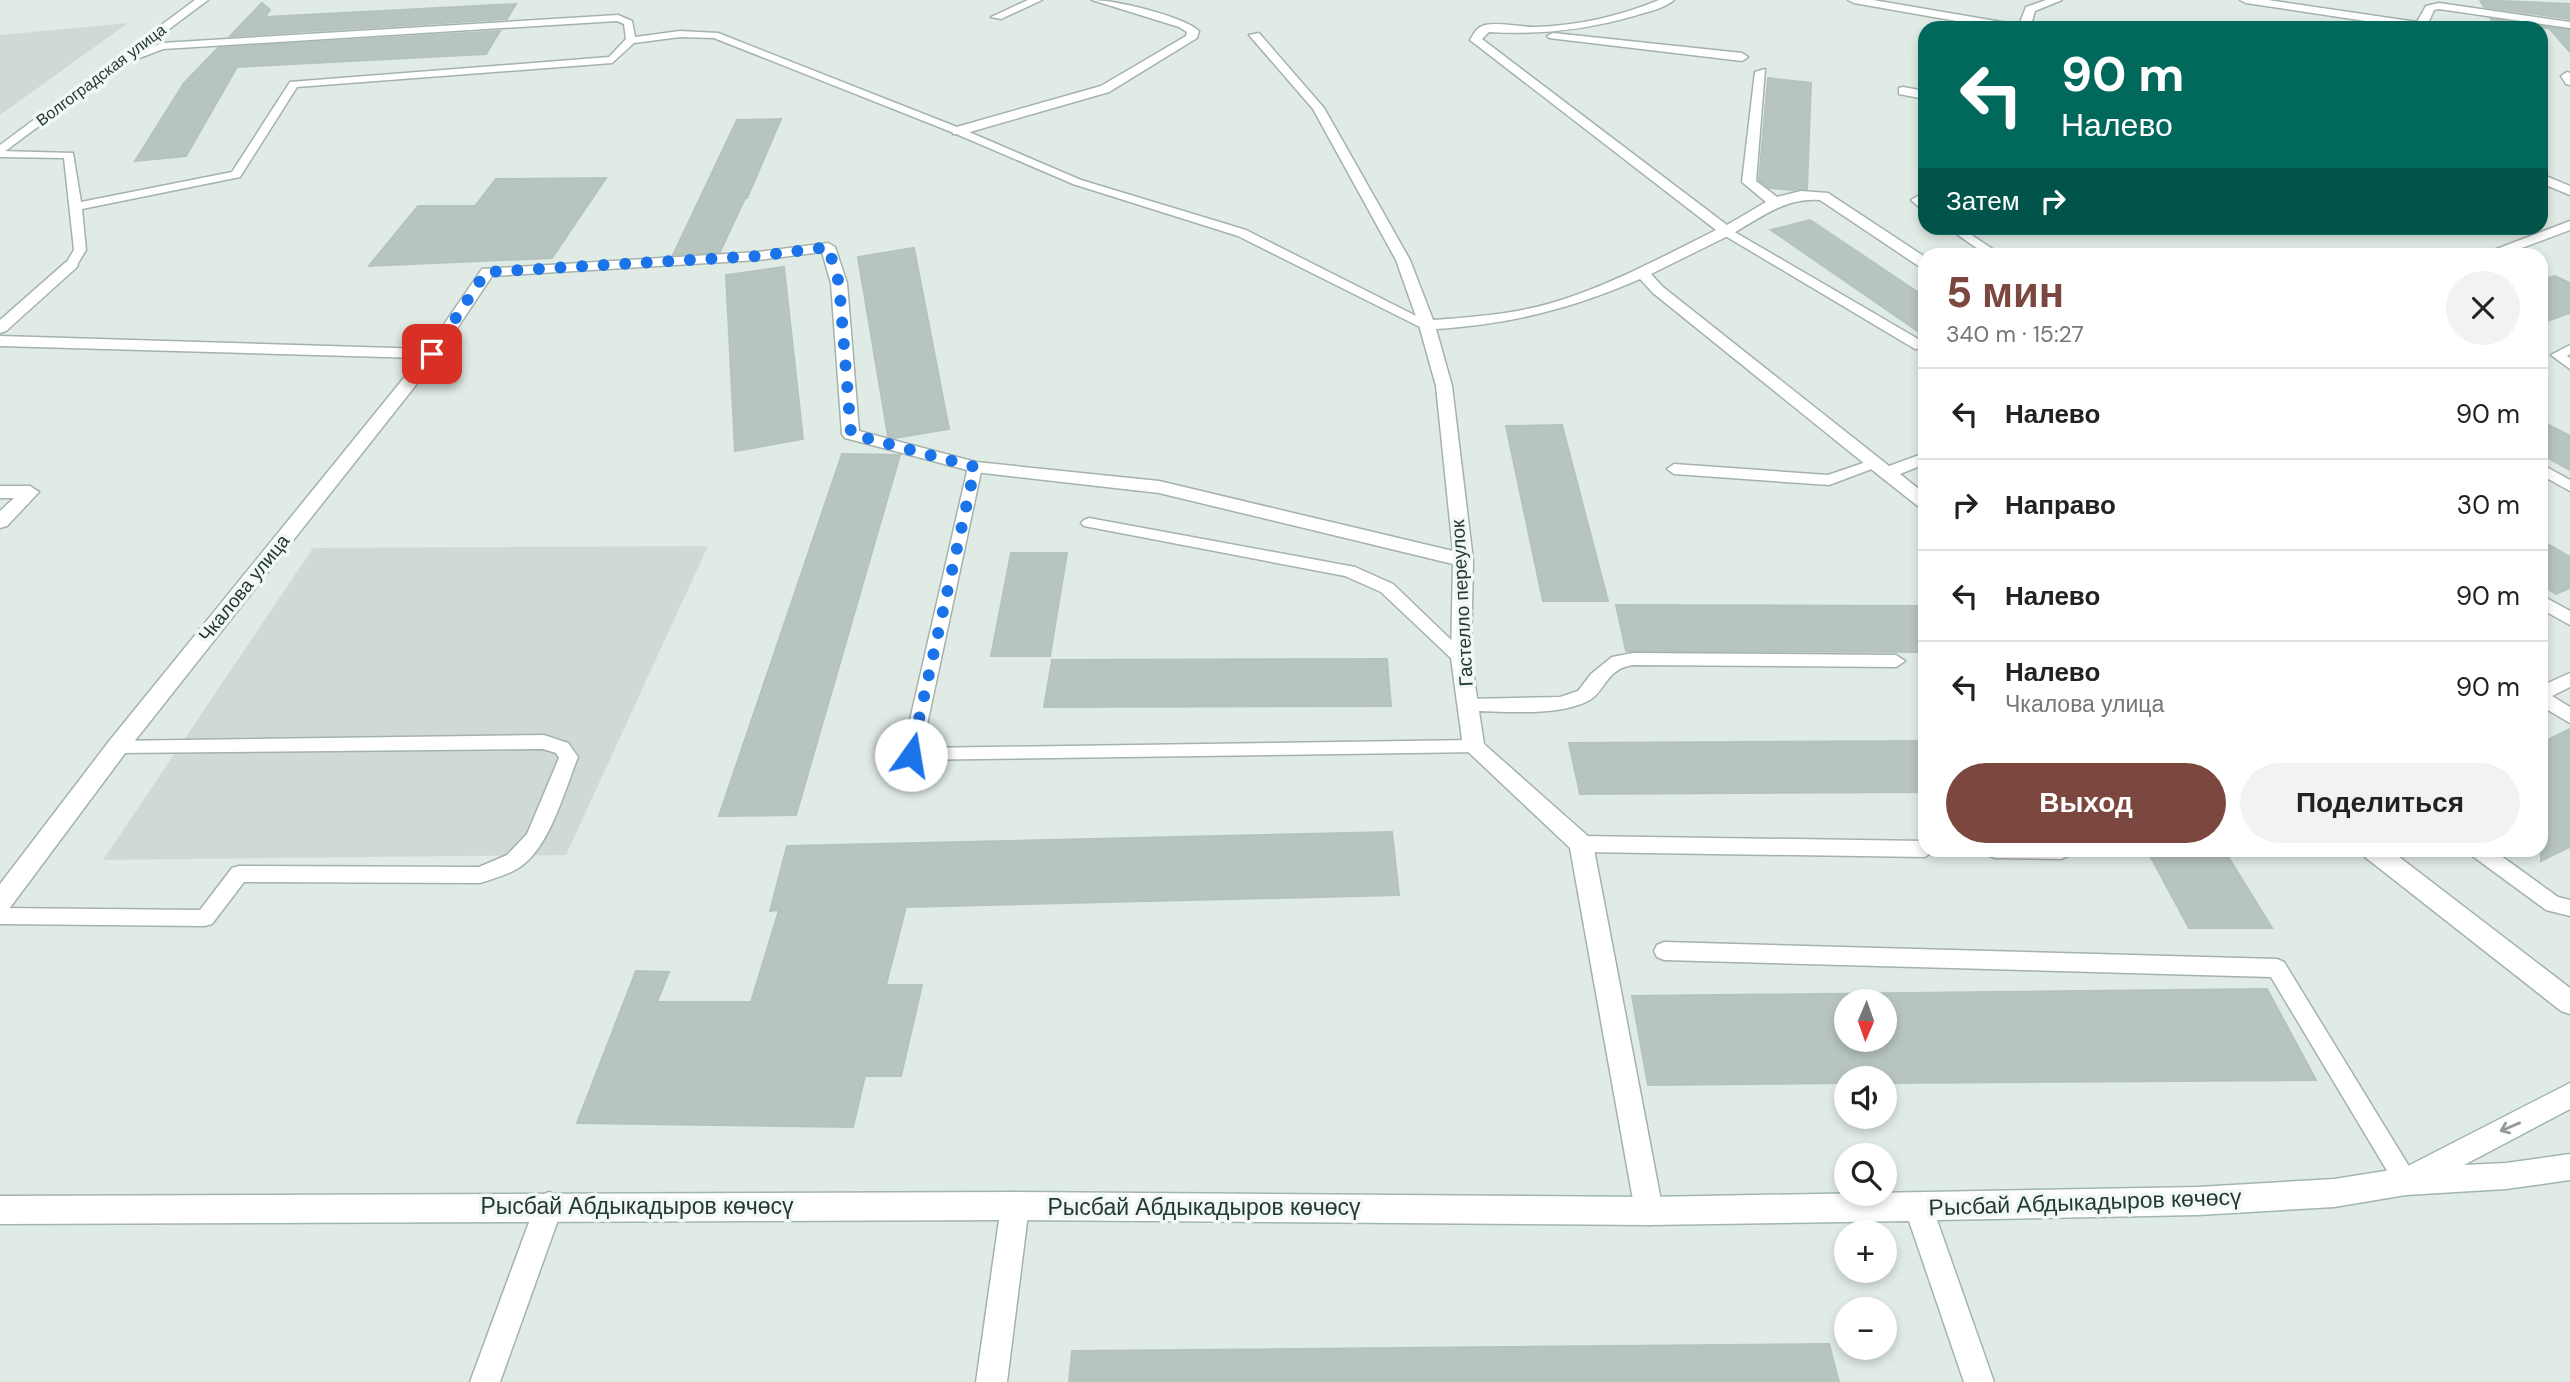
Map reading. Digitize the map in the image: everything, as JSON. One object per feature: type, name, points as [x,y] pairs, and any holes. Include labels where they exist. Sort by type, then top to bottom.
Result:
[{"type":"street","name":"Волгоградская улица","points":[[0,152],[111,65],[202,0]]},
{"type":"street","points":[[998,18],[1037,0]]},
{"type":"street","points":[[958,131],[1105,89],[1191,38],[1193,31],[1182,25],[1098,0]]},
{"type":"street","points":[[1668,0],[1622,14],[1559,28],[1487,28],[1480,31],[1476,40],[1726,231]]},
{"type":"street","points":[[1854,0],[1881,2],[1980,21]]},
{"type":"street","points":[[2027,21],[2031,9],[2057,0]]},
{"type":"street","points":[[2246,0],[2382,21]]},
{"type":"street","points":[[2424,21],[2430,8],[2439,3],[2546,21]]},
{"type":"street","points":[[2548,21],[2570,25]]},
{"type":"street","points":[[1487,28],[1742,57]]},
{"type":"street","name":"Гастелло переулок","points":[[1255,35],[1318,108],[1403,260],[1427,325],[1444,386],[1463,560],[1461,658],[1474,747]]},
{"type":"street","points":[[1761,72],[1749,182],[1775,202]]},
{"type":"street","points":[[1903,91],[1918,94]]},
{"type":"street","points":[[2548,181],[2570,191]]},
{"type":"street","points":[[1427,325],[1471,323],[1543,310],[1578,300],[1726,231],[1775,202],[1801,195],[1823,196],[1918,259]]},
{"type":"street","points":[[2548,233],[2570,225]]},
{"type":"street","points":[[2507,248],[2543,235]]},
{"type":"street","name":"Чкалова улица","points":[[0,902],[118,746],[432,354],[486,272],[758,256],[828,247],[839,283],[851,434],[975,467]]},
{"type":"street","points":[[0,328],[71,265]]},
{"type":"street","points":[[1642,272],[1658,290],[1918,498]]},
{"type":"street","points":[[0,341],[432,354]]},
{"type":"street","points":[[1879,468],[1918,460]]},
{"type":"street","points":[[975,467],[1159,487],[1463,560]]},
{"type":"street","points":[[0,492],[30,492],[0,522]]},
{"type":"street","points":[[1474,747],[1581,844],[1649,1211]]},
{"type":"street","points":[[2382,857],[2570,1003]]},
{"type":"street","name":"Рысбай Абдыкадыров көчөсү","points":[[2406,1181],[2466,1146],[2522,1122],[2570,1095]]},
{"type":"street","name":"Рысбай Абдыкадыров көчөсү","points":[[0,1210],[1015,1206],[1649,1211],[1919,1207],[2211,1200],[2334,1193],[2406,1181],[2506,1176],[2570,1167]]},
{"type":"street","points":[[485,1382],[549,1206]]},
{"type":"street","points":[[991,1382],[1015,1206]]},
{"type":"street","points":[[1919,1207],[1979,1382]]},
{"type":"lane","points":[[111,65],[162,46],[618,18],[629,23],[631,40]]},
{"type":"lane","points":[[76,206],[236,175],[294,84],[612,60],[631,40],[680,34],[715,35],[958,131],[1077,182],[1242,233],[1427,325]]},
{"type":"lane","points":[[0,152],[69,155],[80,250],[71,265]]},
{"type":"lane","points":[[1726,231],[1918,345]]},
{"type":"lane","points":[[1965,235],[1985,248]]},
{"type":"lane","points":[[2570,349],[2558,355],[2570,365]]},
{"type":"lane","points":[[975,467],[911,755],[1474,747]]},
{"type":"lane","points":[[1674,469],[1829,480],[1879,468]]},
{"type":"lane","points":[[2548,473],[2570,486]]},
{"type":"lane","points":[[1088,523],[1349,571],[1387,587],[1461,658]]},
{"type":"lane","points":[[2548,605],[2570,619]]},
{"type":"lane","points":[[1468,705],[1560,703],[1584,696],[1597,678],[1618,661],[1633,659],[1896,662]]},
{"type":"lane","points":[[2550,687],[2570,716]]},
{"type":"lane","points":[[0,916],[205,918],[239,874],[480,875],[514,861],[535,838],[569,757],[562,748],[544,742],[118,746]]},
{"type":"lane","points":[[1581,844],[1918,849]]},
{"type":"lane","points":[[2488,857],[2553,904],[2570,908]]},
{"type":"lane","points":[[1664,951],[2277,968],[2406,1181]]},
{"type":"shaded area","points":[[128,23],[0,115],[0,35]]},
{"type":"shaded area","points":[[708,546],[566,855],[103,860],[313,548]]},
{"type":"building","points":[[2480,0],[2570,4],[2570,19],[2484,7]]},
{"type":"building","points":[[262,3],[270,10],[265,17],[516,4],[507,19],[230,36]]},
{"type":"building","points":[[2549,28],[2570,30],[2570,52]]},
{"type":"building","points":[[500,31],[486,54],[237,67],[186,156],[135,161],[184,83],[218,48]]},
{"type":"building","points":[[1768,78],[1811,83],[1807,189],[1769,188],[1759,180]]},
{"type":"building","points":[[781,119],[720,252],[673,255],[737,120]]},
{"type":"building","points":[[606,178],[552,258],[369,266],[418,206],[475,206],[496,179]]},
{"type":"building","points":[[1810,220],[1918,292],[1918,331],[1771,230]]},
{"type":"building","points":[[914,248],[949,429],[895,438],[888,436],[858,257]]},
{"type":"building","points":[[784,267],[803,439],[735,451],[726,275]]},
{"type":"building","points":[[2555,276],[2570,283],[2570,313],[2548,321],[2548,278]]},
{"type":"building","points":[[1562,425],[1608,601],[1543,601],[1506,426]]},
{"type":"building","points":[[2548,425],[2570,436],[2570,470],[2548,458]]},
{"type":"building","points":[[842,454],[900,455],[796,815],[719,816]]},
{"type":"building","points":[[2548,544],[2570,557],[2570,588],[2556,594],[2548,589]]},
{"type":"building","points":[[1011,553],[1067,553],[1050,656],[991,656]]},
{"type":"building","points":[[1616,605],[1918,606],[1918,652],[1626,651]]},
{"type":"building","points":[[1387,659],[1391,706],[1044,707],[1052,660]]},
{"type":"building","points":[[2570,729],[2570,847],[2541,861],[2541,857],[2548,857],[2548,740]]},
{"type":"building","points":[[1918,741],[1918,792],[1580,794],[1569,743]]},
{"type":"building","points":[[1392,832],[1399,895],[906,907],[886,985],[922,985],[901,1076],[865,1076],[853,1127],[577,1123],[636,971],[669,972],[657,1002],[751,1002],[779,910],[770,911],[787,846]]},
{"type":"building","points":[[2151,857],[2228,857],[2272,928],[2189,928]]},
{"type":"building","points":[[2267,989],[2316,1080],[1897,1083],[1897,1066],[1834,1066],[1834,1083],[1648,1085],[1632,996],[1834,994],[1834,1052],[1897,1052],[1897,993]]},
{"type":"building","points":[[1829,1344],[1839,1382],[1069,1382],[1072,1351]]},
{"type":"route","points":[[432,354],[486,272],[758,256],[828,247],[839,283],[851,434],[975,467],[911,755]]}]
